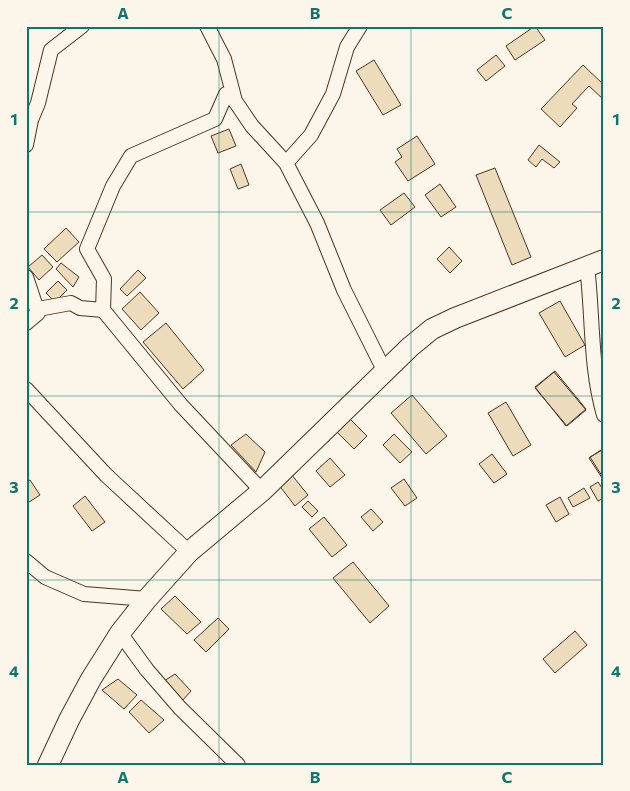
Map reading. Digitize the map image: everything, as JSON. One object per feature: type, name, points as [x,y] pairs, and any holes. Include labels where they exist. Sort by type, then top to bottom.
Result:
[{"type":"street","points":[[26,145],[31,120],[38,103],[51,50],[82,26]]},
{"type":"street","points":[[208,26],[224,59],[236,100],[252,126],[286,163],[317,222],[344,290],[385,372]]},
{"type":"street","points":[[286,163],[311,135],[334,94],[347,47],[360,26]]},
{"type":"street","points":[[226,94],[215,119],[131,156],[113,186],[87,249],[104,279],[103,310],[181,405],[262,491]]},
{"type":"street","points":[[48,765],[91,678],[120,632],[147,599],[189,552],[262,491],[410,347],[432,329],[455,318],[595,263]]},
{"type":"street","points":[[595,263],[590,290],[594,357],[600,401],[604,415]]},
{"type":"street","points":[[26,277],[38,313]]},
{"type":"street","points":[[26,323],[38,313],[38,309],[71,303],[80,308],[103,310]]},
{"type":"street","points":[[26,388],[106,475],[189,552]]},
{"type":"street","points":[[26,561],[45,578],[84,594],[147,599]]},
{"type":"street","points":[[120,632],[148,670],[180,708],[238,765]]},
{"type":"building","points":[[535,26],[545,40],[515,60],[506,46]]},
{"type":"building","points":[[496,55],[505,66],[486,81],[477,70]]},
{"type":"building","points":[[374,60],[401,105],[383,115],[356,71]]},
{"type":"building","points":[[583,65],[604,85],[604,100],[589,86],[572,104],[577,108],[560,127],[541,109]]},
{"type":"building","points":[[229,129],[236,146],[218,153],[211,136]]},
{"type":"building","points":[[417,136],[435,164],[408,181],[395,162],[402,157],[397,149]]},
{"type":"building","points":[[539,145],[560,162],[554,168],[542,159],[536,167],[528,160]]},
{"type":"building","points":[[241,164],[249,185],[238,189],[230,169]]},
{"type":"building","points":[[495,168],[531,257],[512,265],[476,175]]},
{"type":"building","points":[[440,184],[456,207],[441,217],[425,195]]},
{"type":"building","points":[[404,193],[415,207],[391,225],[380,210]]},
{"type":"building","points":[[66,228],[79,242],[57,262],[44,249]]},
{"type":"building","points":[[449,247],[462,261],[450,273],[437,259]]},
{"type":"building","points":[[42,255],[53,267],[39,280],[28,267]]},
{"type":"building","points":[[61,263],[79,277],[73,287],[56,269]]},
{"type":"building","points":[[138,270],[146,278],[127,296],[120,289]]},
{"type":"building","points":[[58,281],[67,290],[55,302],[46,293]]},
{"type":"building","points":[[140,292],[159,313],[141,330],[122,309]]},
{"type":"building","points":[[560,301],[585,345],[565,357],[539,313]]},
{"type":"building","points":[[166,323],[204,370],[183,389],[143,342]]},
{"type":"building","points":[[555,371],[586,409],[566,426],[535,387]]},
{"type":"building","points":[[554,372],[586,410],[567,426],[535,388]]},
{"type":"building","points":[[412,395],[447,436],[426,454],[391,413]]},
{"type":"building","points":[[506,402],[531,445],[513,456],[488,413]]},
{"type":"building","points":[[350,419],[367,436],[354,449],[337,432]]},
{"type":"building","points":[[246,434],[265,452],[256,472],[231,445]]},
{"type":"building","points":[[394,434],[412,452],[400,463],[383,445]]},
{"type":"building","points":[[604,448],[604,481],[589,458]]},
{"type":"building","points":[[604,449],[604,479],[590,457]]},
{"type":"building","points":[[492,454],[507,474],[494,483],[479,464]]},
{"type":"building","points":[[330,458],[345,475],[330,487],[316,471]]},
{"type":"building","points":[[291,474],[308,495],[295,506],[278,484]]},
{"type":"building","points":[[404,479],[417,498],[405,506],[391,488]]},
{"type":"building","points":[[30,480],[40,495],[26,504],[26,482]]},
{"type":"building","points":[[598,482],[604,491],[604,498],[598,501],[590,487]]},
{"type":"building","points":[[584,488],[590,498],[573,507],[568,498]]},
{"type":"building","points":[[85,496],[105,522],[92,531],[73,506]]},
{"type":"building","points":[[560,497],[569,514],[556,522],[546,505]]},
{"type":"building","points":[[308,501],[318,511],[312,517],[302,507]]},
{"type":"building","points":[[371,509],[383,522],[373,531],[361,517]]},
{"type":"building","points":[[324,517],[347,545],[332,557],[309,529]]},
{"type":"building","points":[[353,562],[389,606],[370,623],[333,578]]},
{"type":"building","points":[[175,596],[201,622],[187,634],[161,609]]},
{"type":"building","points":[[218,618],[229,629],[206,652],[194,640]]},
{"type":"building","points":[[575,631],[587,645],[555,673],[543,659]]},
{"type":"building","points":[[175,674],[191,691],[182,701],[164,681]]},
{"type":"building","points":[[118,679],[137,695],[124,709],[102,690]]},
{"type":"building","points":[[141,700],[164,720],[149,733],[129,712]]}]
